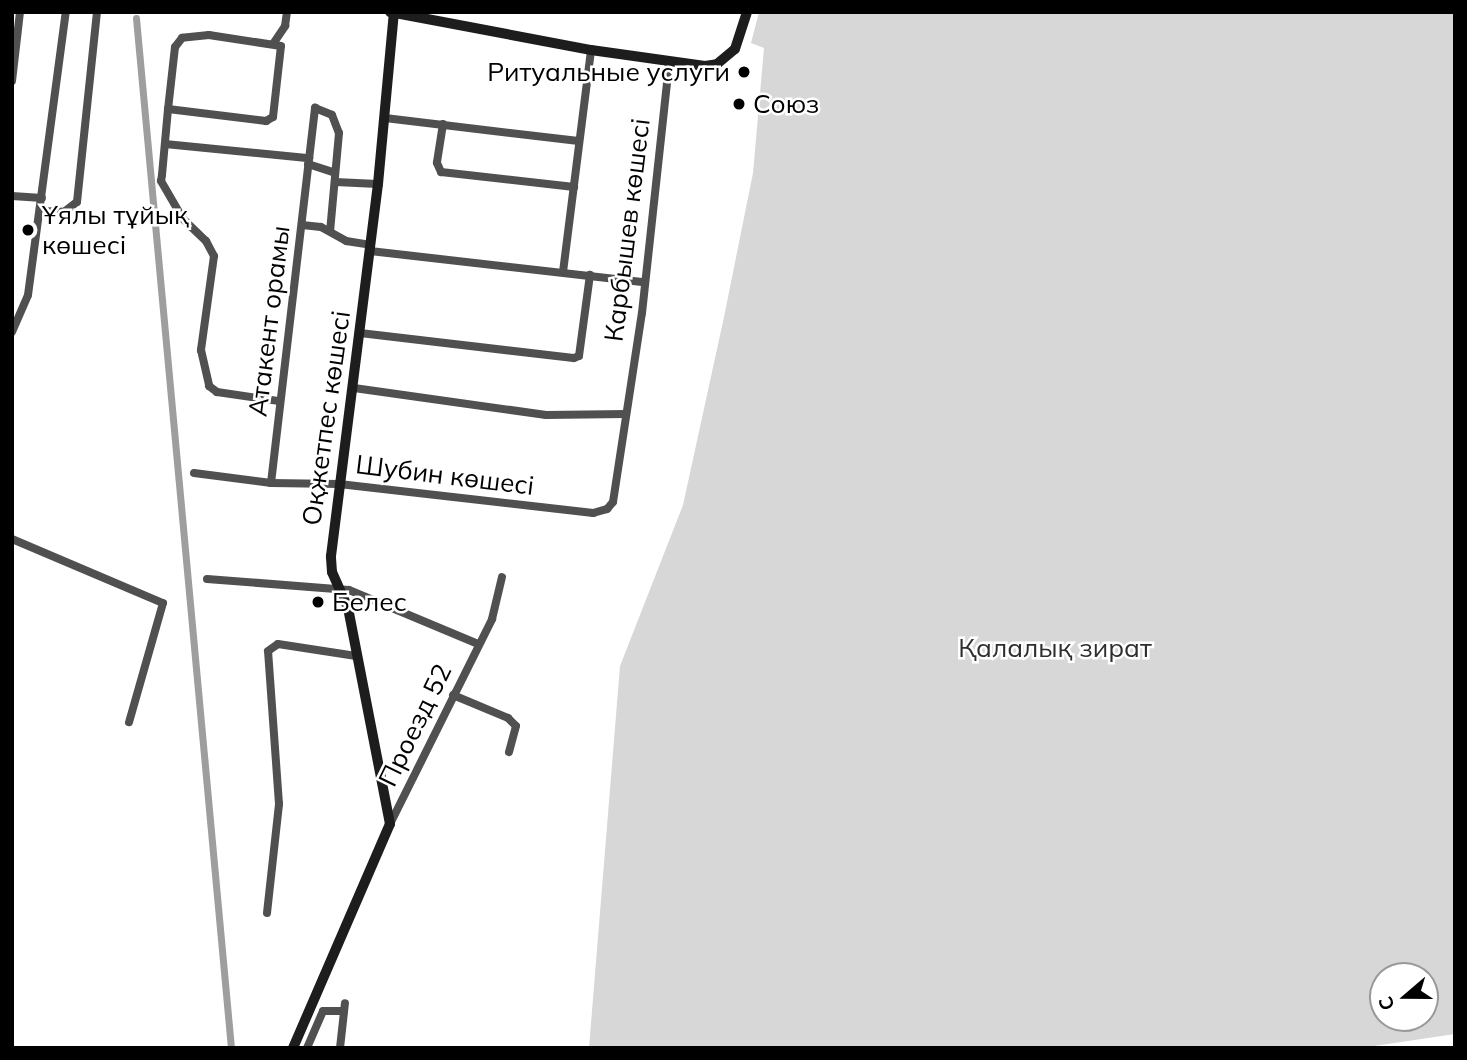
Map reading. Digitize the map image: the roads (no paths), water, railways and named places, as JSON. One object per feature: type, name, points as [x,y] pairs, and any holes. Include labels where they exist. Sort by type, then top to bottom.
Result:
[{"type":"street","points":[[12,81],[20,12]]},
{"type":"street","points":[[12,332],[28,295],[66,12]]},
{"type":"street","points":[[40,211],[64,212],[77,202],[97,12]]},
{"type":"street","points":[[168,109],[265,121],[273,117],[277,45],[285,26],[287,12]]},
{"type":"street","points":[[392,12],[669,63],[717,64],[735,49],[747,12]]},
{"type":"street","name":"Оқжетпес көшесі","points":[[390,824],[356,656],[340,589],[331,565],[339,484],[371,248],[385,118],[392,12]]},
{"type":"street","points":[[277,45],[186,34],[175,47],[161,181],[165,191],[214,256],[201,350],[204,378],[217,392],[279,401]]},
{"type":"street","points":[[563,272],[591,50]]},
{"type":"street","name":"Карбышев көшесі","points":[[607,509],[613,502],[626,414],[669,63]]},
{"type":"street","name":"Атакент орамы","points":[[271,483],[315,108],[332,114],[340,133],[335,178]]},
{"type":"street","points":[[385,118],[579,141]]},
{"type":"street","points":[[443,124],[437,163],[441,172],[574,187]]},
{"type":"street","points":[[165,144],[309,161],[335,178],[378,184]]},
{"type":"street","points":[[330,231],[335,178]]},
{"type":"street","points":[[12,196],[42,198]]},
{"type":"street","points":[[302,225],[330,231],[346,241],[371,248],[644,282]]},
{"type":"street","points":[[360,333],[574,358],[579,356],[590,275]]},
{"type":"street","points":[[354,388],[546,415],[626,414]]},
{"type":"street","name":"Шубин көшесі","points":[[194,473],[271,483],[339,484],[593,513],[607,509]]},
{"type":"street","points":[[12,539],[163,603],[129,722]]},
{"type":"street","name":"Проезд 52","points":[[390,824],[492,619],[502,578]]},
{"type":"street","points":[[207,579],[340,589],[478,644]]},
{"type":"street","points":[[267,913],[279,804],[268,651],[278,644],[356,656]]},
{"type":"street","points":[[453,695],[508,718],[516,726],[509,752]]},
{"type":"street","points":[[300,1046],[390,824]]},
{"type":"street","points":[[300,1046],[323,1011],[345,1007],[340,1048]]},
{"type":"waterway","points":[[136,18],[231,1048]]},
{"type":"place","name":"Ритуальные услуги","points":[[744,72]]},
{"type":"place","name":"Союз","points":[[739,104]]},
{"type":"place","name":"Ұялы тұйық көшесі","points":[[28,230]]},
{"type":"place","name":"Белес","points":[[318,602]]},
{"type":"park label","name":"Қалалық зират","points":[[1055,648]]}]
